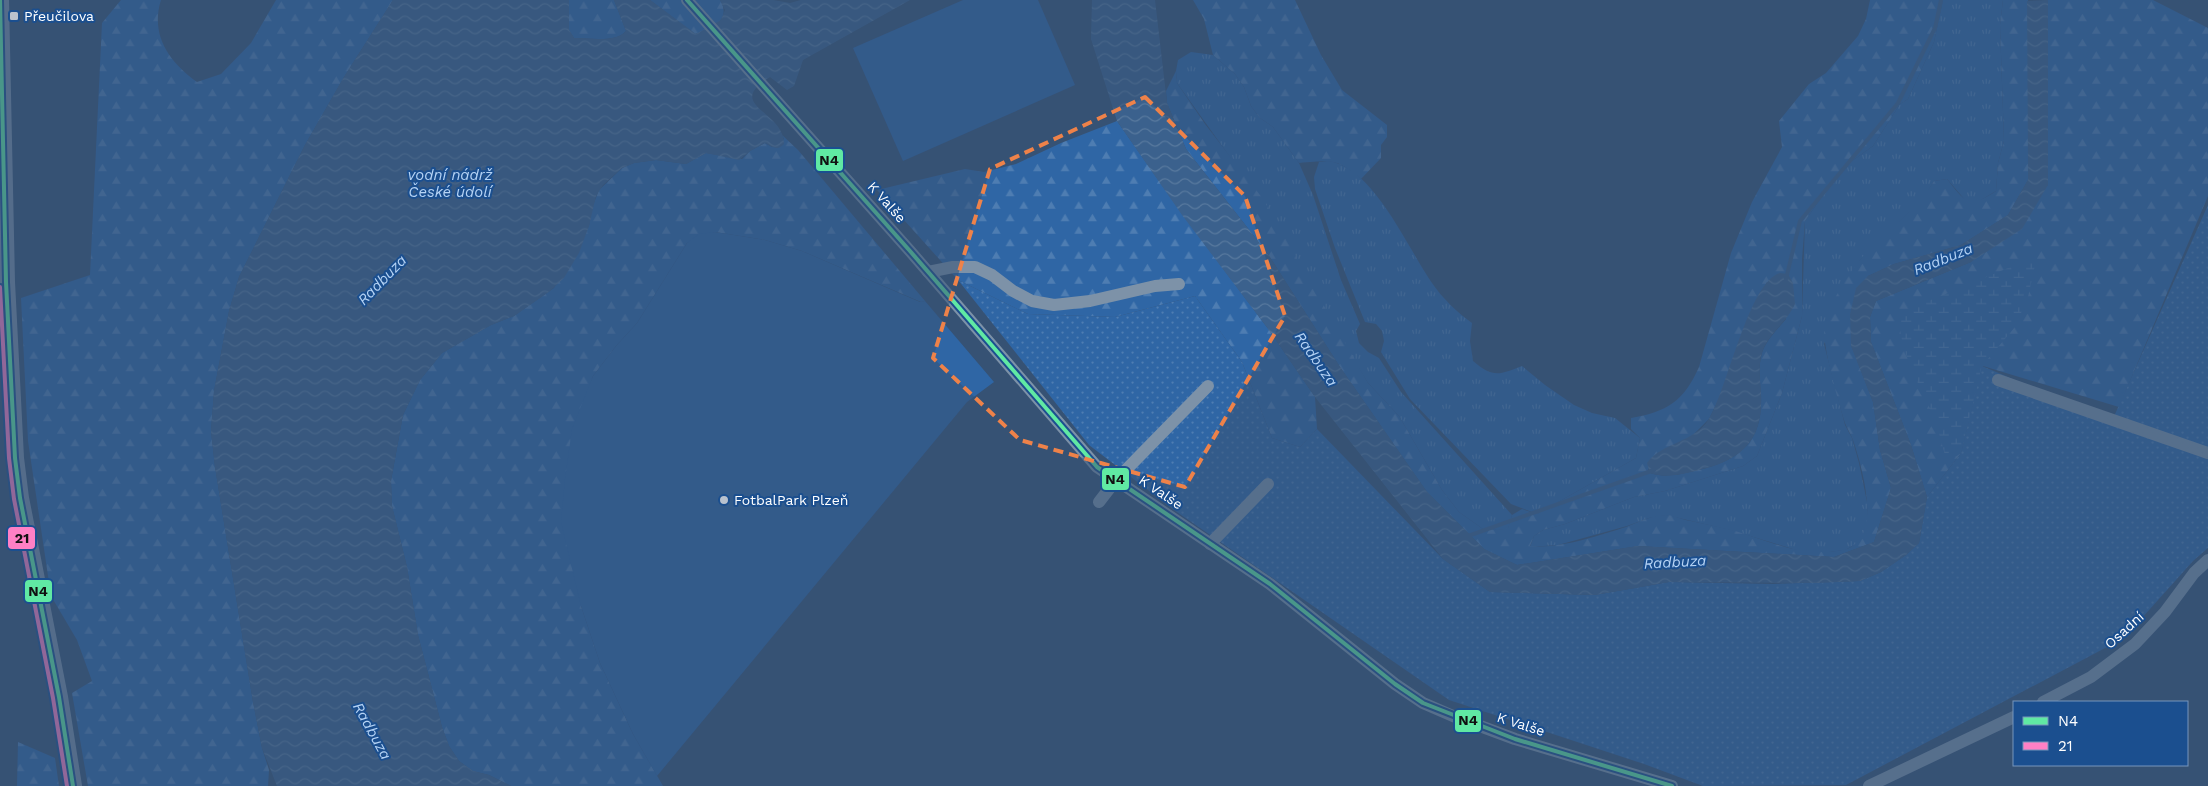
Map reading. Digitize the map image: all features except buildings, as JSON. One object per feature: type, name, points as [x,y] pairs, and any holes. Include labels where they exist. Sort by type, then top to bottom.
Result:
[{"type":"main road","points":[[0,0],[3,283],[13,440],[17,480],[59,697],[73,786]]},
{"type":"street","name":"K Valše","points":[[687,0],[928,272],[1097,467],[1270,584],[1396,684],[1423,703],[1515,739],[1672,786]]},
{"type":"street","points":[[928,272],[953,267],[975,267],[992,275],[1013,291],[1032,301],[1054,305],[1090,301],[1142,289],[1179,284]]},
{"type":"street","points":[[1998,380],[2208,453]]},
{"type":"street","points":[[1099,502],[1116,480],[1208,386]]},
{"type":"street","points":[[1210,544],[1268,484]]},
{"type":"street","name":"Osadní","points":[[2045,701],[2091,677],[2135,644],[2165,612],[2194,573],[2208,560]]},
{"type":"street","points":[[1869,786],[2013,717]]},
{"type":"highlighted area","points":[[1145,97],[1245,196],[1285,316],[1185,487],[1020,440],[933,358],[990,169]]},
{"type":"green space","points":[[121,0],[161,0],[158,25],[164,47],[178,66],[197,82],[221,74],[251,43],[276,0],[393,0],[344,77],[305,145],[239,277],[229,311],[214,391],[211,431],[215,467],[253,702],[262,748],[269,770],[268,786],[88,786],[72,693],[92,681],[77,640],[51,596],[28,441],[21,298],[90,275],[102,23]]},
{"type":"green space","points":[[569,0],[614,0],[626,31],[622,35],[609,38],[574,38],[569,30]]},
{"type":"green space","points":[[650,0],[720,0],[724,13],[714,26],[695,34]]},
{"type":"green space","points":[[963,0],[1038,0],[1075,85],[903,161],[853,48]]},
{"type":"green space","points":[[1193,0],[1295,0],[1321,55],[1342,90],[1387,125],[1387,137],[1381,145],[1381,158],[1361,179],[1345,167],[1332,162],[1299,163],[1273,127],[1260,118],[1251,106],[1244,87],[1235,74],[1213,55],[1204,19]]},
{"type":"green space","points":[[1870,0],[1943,0],[1934,42],[1908,99],[1900,104],[1873,146],[1842,168],[1805,221],[1802,259],[1802,316],[1782,393],[1757,456],[1743,466],[1665,491],[1634,497],[1565,524],[1543,530],[1534,536],[1530,546],[1566,544],[1661,515],[1732,530],[1800,550],[1828,552],[1842,550],[1855,544],[1863,533],[1867,519],[1865,485],[1857,452],[1845,423],[1830,370],[1825,340],[1825,320],[1840,289],[1859,261],[1908,213],[1934,181],[1947,179],[1963,198],[1973,201],[1987,197],[1996,191],[1998,163],[2004,141],[2000,25],[2003,0],[2028,0],[2028,180],[2008,215],[1961,245],[1894,264],[1868,276],[1851,345],[1873,402],[1880,450],[1891,488],[1874,542],[1834,557],[1638,546],[1517,565],[1484,549],[1427,492],[1340,367],[1268,254],[1186,149],[1167,103],[1166,91],[1176,71],[1177,83],[1205,124],[1263,199],[1368,383],[1399,416],[1442,490],[1459,512],[1483,529],[1498,530],[1508,528],[1512,515],[1522,509],[1537,514],[1636,458],[1640,438],[1631,429],[1631,418],[1664,408],[1673,403],[1687,388],[1699,367],[1731,253],[1752,202],[1782,147],[1779,121],[1809,84],[1826,73],[1858,36],[1866,19]],"holes":[[[1767,282],[1786,319],[1769,339],[1762,353],[1760,369],[1761,410],[1759,423],[1748,444],[1730,459],[1703,469],[1670,475],[1650,473],[1648,470],[1658,453],[1690,438],[1709,419],[1721,394],[1748,317]]]},
{"type":"green space","points":[[1943,0],[2003,0],[2000,25],[2004,141],[1998,163],[1996,191],[1976,203],[1966,201],[1947,179],[1934,181],[1923,199],[1860,260],[1824,344],[1845,425],[1852,438],[1859,463],[1867,502],[1868,525],[1860,542],[1845,550],[1803,552],[1730,530],[1666,515],[1649,518],[1558,545],[1530,547],[1534,536],[1543,530],[1565,524],[1634,497],[1665,491],[1743,466],[1757,456],[1782,393],[1802,316],[1805,221],[1842,168],[1873,146],[1900,104],[1908,99],[1934,42]]},
{"type":"green space","points":[[2048,0],[2153,0],[2208,28],[2208,196],[2119,407],[1983,366],[1961,453],[1927,497],[1911,445],[1871,342],[1870,317],[1876,301],[1971,262],[2048,185]]},
{"type":"green space","points":[[1191,52],[1213,55],[1235,74],[1244,87],[1251,106],[1260,118],[1273,127],[1299,163],[1313,195],[1341,280],[1360,324],[1356,331],[1359,343],[1368,352],[1379,358],[1401,392],[1512,515],[1508,529],[1483,529],[1459,512],[1442,490],[1399,416],[1368,383],[1230,157],[1177,83],[1176,71],[1178,60]]},
{"type":"green space","points":[[1117,121],[1182,214],[1269,330],[1315,397],[1317,429],[1300,447],[1272,438],[1242,362],[1195,296],[1115,317],[1028,314],[958,280],[877,190],[965,169],[984,172],[1016,164],[1061,143]]},
{"type":"green space","points":[[782,135],[798,150],[925,301],[921,302],[802,251],[765,240],[715,232],[687,243],[637,323],[593,376],[585,401],[581,606],[600,663],[633,734],[663,786],[511,786],[489,775],[473,771],[459,761],[449,746],[442,727],[418,635],[407,567],[392,506],[391,481],[403,415],[420,380],[442,353],[491,325],[514,316],[554,288],[589,226],[592,208],[599,190],[622,168],[634,163],[656,160],[686,164],[706,153],[742,159],[750,151],[765,143],[772,147],[784,139]]},
{"type":"green space","points":[[1328,161],[1344,166],[1360,177],[1388,211],[1436,289],[1450,305],[1472,323],[1470,341],[1473,361],[1486,370],[1496,373],[1502,373],[1522,366],[1574,405],[1592,413],[1615,418],[1640,438],[1636,458],[1537,514],[1511,504],[1410,399],[1381,352],[1384,341],[1382,331],[1376,324],[1365,322],[1335,248],[1315,189],[1314,177],[1319,162]]},
{"type":"green space","points":[[2208,205],[2208,548],[2193,561],[2124,638],[1846,785],[1703,786],[1644,764],[1449,700],[1174,510],[1089,445],[958,280],[1028,314],[1115,317],[1195,296],[1242,362],[1272,438],[1300,447],[1317,429],[1443,559],[1490,592],[1595,595],[1669,582],[1773,584],[1860,581],[1881,572],[1906,555],[1919,543],[1927,497],[1961,453],[1982,366],[2112,421]]},
{"type":"green space","name":"FotbalPark Plzeň","points":[[715,232],[765,240],[802,251],[920,302],[925,301],[994,382],[967,402],[657,776],[633,734],[600,663],[581,606],[561,522],[565,479],[572,429],[593,376],[637,323],[687,243],[699,234]]},
{"type":"green space","points":[[2037,256],[2028,297],[2015,327],[1982,366],[1961,453],[1947,463],[1934,418],[1916,380],[1905,350],[1901,336],[1900,323],[1902,312]]},
{"type":"green space","points":[[18,742],[55,758],[59,786],[17,786]]},
{"type":"water","name":"vodní nádrž České údolí","points":[[393,0],[569,0],[569,30],[574,38],[602,39],[622,35],[626,31],[614,0],[650,0],[696,34],[721,20],[725,10],[720,0],[773,0],[790,3],[801,0],[910,0],[803,60],[794,86],[787,90],[770,77],[757,87],[752,95],[754,102],[775,123],[781,133],[784,144],[779,148],[774,148],[765,143],[750,151],[739,160],[706,153],[686,164],[656,160],[634,163],[622,168],[603,185],[596,196],[589,226],[579,253],[564,278],[550,291],[514,316],[491,325],[442,353],[420,380],[403,415],[391,480],[392,506],[407,567],[418,635],[442,727],[449,746],[459,761],[473,771],[489,775],[511,786],[277,786],[262,748],[253,702],[215,467],[211,431],[214,391],[229,311],[239,277],[305,145],[344,77]]},
{"type":"water","name":"Radbuza","points":[[1092,0],[1155,0],[1167,103],[1186,149],[1268,254],[1340,367],[1427,492],[1484,549],[1517,565],[1638,546],[1834,557],[1874,542],[1891,488],[1880,450],[1873,402],[1851,346],[1850,314],[1856,288],[1868,276],[1894,264],[1961,245],[2008,215],[2028,180],[2027,1],[2048,0],[2048,185],[2022,229],[1971,262],[1876,301],[1870,317],[1871,342],[1911,445],[1927,497],[1919,543],[1906,555],[1881,572],[1860,581],[1817,583],[1669,582],[1595,595],[1490,592],[1443,559],[1315,397],[1269,330],[1182,215],[1117,121],[1091,39]]},
{"type":"water","points":[[1780,273],[1788,274],[1793,283],[1795,304],[1769,339],[1762,352],[1760,367],[1761,408],[1759,421],[1750,442],[1732,458],[1706,468],[1671,475],[1650,473],[1647,463],[1653,456],[1695,433],[1709,419],[1758,295],[1769,280]]},
{"type":"waterway","points":[[1786,279],[1800,221],[1898,103],[1935,28],[1941,0]]},
{"type":"waterway","points":[[1468,536],[1654,470]]},
{"type":"transit line","name":"N4","points":[[0,0],[6,282],[15,458],[20,498],[59,697],[73,786]]},
{"type":"transit line","name":"N4","points":[[687,0],[910,251],[1097,467],[1270,584],[1395,684],[1423,703],[1515,739],[1672,786]]},
{"type":"transit line","name":"21","points":[[0,287],[9,458],[14,499],[53,698],[67,786]]},
{"type":"place","name":"Přeučilova","points":[[14,16]]},
{"type":"place","name":"FotbalPark Plzeň","points":[[724,500]]}]
